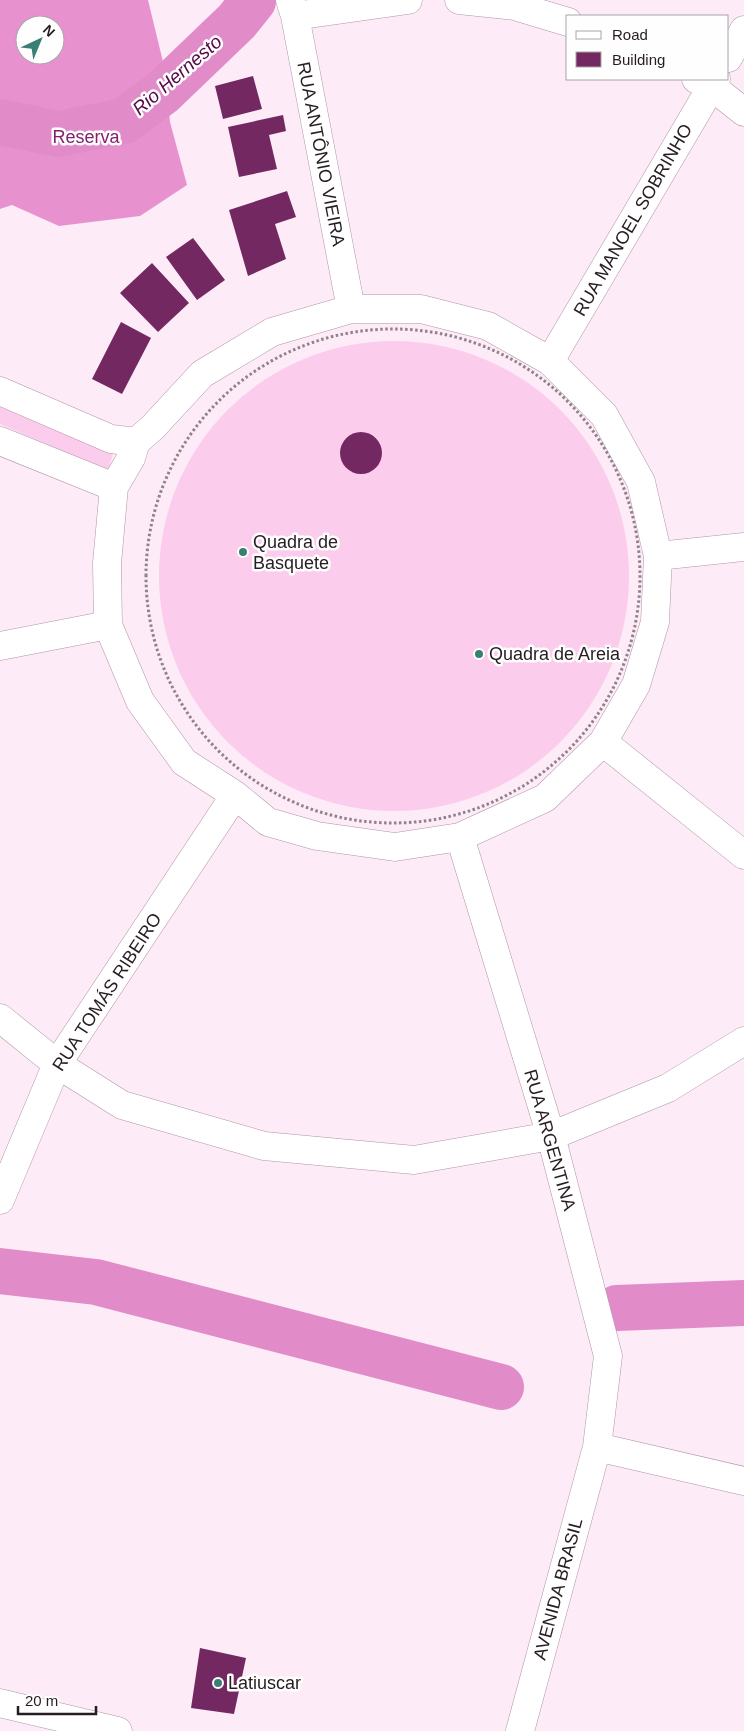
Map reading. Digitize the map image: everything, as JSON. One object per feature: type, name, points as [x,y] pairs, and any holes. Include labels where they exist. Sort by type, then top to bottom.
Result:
[{"type":"street","points":[[293,8],[408,0]]},
{"type":"street","points":[[459,0],[515,6],[566,21]]},
{"type":"street","name":"RUA ANTÔNIO VIEIRA","points":[[293,8],[350,309]]},
{"type":"street","points":[[729,56],[744,30]]},
{"type":"street","points":[[708,81],[744,112]]},
{"type":"street","name":"RUA MANOEL SOBRINHO","points":[[550,361],[708,81]]},
{"type":"street","points":[[350,309],[421,309],[431,311],[488,326],[550,361],[604,414],[641,482],[658,556],[655,622],[636,686],[603,742],[545,798],[460,837],[395,847],[317,836],[268,822],[235,795],[184,762],[140,701],[108,624],[107,563],[114,487],[132,458],[136,442],[153,427],[202,374],[272,332],[350,309]]},
{"type":"street","points":[[0,391],[111,439],[136,442]]},
{"type":"street","points":[[0,442],[114,487]]},
{"type":"street","points":[[658,556],[744,547]]},
{"type":"street","points":[[0,646],[108,624]]},
{"type":"street","points":[[603,742],[744,855]]},
{"type":"street","name":"RUA TOMÁS RIBEIRO","points":[[0,1200],[57,1064],[235,795]]},
{"type":"street","name":"RUA ARGENTINA","points":[[460,837],[551,1136],[608,1356],[596,1447]]},
{"type":"street","points":[[0,1018],[57,1064],[122,1105],[264,1146],[414,1160],[551,1136],[668,1088],[744,1041]]},
{"type":"street","points":[[596,1447],[744,1481]]},
{"type":"street","name":"AVENIDA BRASIL","points":[[520,1731],[596,1447]]},
{"type":"street","points":[[0,1703],[118,1731]]},
{"type":"path","points":[[372,328],[453,334],[528,367],[589,423],[628,495],[642,576],[629,656],[591,728],[530,784],[456,817],[374,824],[295,804],[226,759],[175,694],[148,616],[148,535],[165,483],[174,457],[224,392],[292,348],[372,328]]},
{"type":"shaded area","points":[[394,341],[440,346],[484,359],[524,381],[560,410],[589,446],[611,486],[624,530],[629,576],[624,622],[611,666],[589,706],[560,742],[524,771],[484,793],[440,806],[394,811],[348,806],[304,793],[264,771],[228,742],[199,706],[177,666],[164,622],[159,576],[164,530],[177,486],[199,446],[228,410],[264,381],[304,359],[348,346]]},
{"type":"shaded area","points":[[0,401],[114,450],[108,471],[0,424]]},
{"type":"green space","name":"Reserva","points":[[0,0],[148,0],[165,70],[170,122],[187,185],[140,216],[59,226],[12,205],[0,209]]},
{"type":"building","points":[[253,76],[262,109],[223,119],[215,86]]},
{"type":"building","points":[[283,115],[286,131],[269,135],[277,169],[239,177],[228,127]]},
{"type":"building","points":[[287,191],[296,217],[275,224],[286,259],[248,276],[229,210]]},
{"type":"building","points":[[193,238],[225,280],[197,300],[166,257]]},
{"type":"building","points":[[152,263],[189,303],[158,332],[120,293]]},
{"type":"building","points":[[121,322],[151,338],[122,394],[92,379]]},
{"type":"building","points":[[365,432],[373,435],[379,441],[382,453],[379,465],[373,471],[357,474],[349,471],[343,465],[340,449],[343,441],[349,435]]},
{"type":"building","name":"Latiuscar","points":[[200,1648],[246,1658],[234,1714],[191,1708]]},
{"type":"waterway","name":"Rio Hernesto","points":[[0,122],[58,134],[124,121],[163,92],[237,21],[253,1]]},
{"type":"waterway","points":[[0,1271],[96,1282],[501,1387]]},
{"type":"waterway","points":[[617,1308],[744,1303]]},
{"type":"place","name":"Quadra de Basquete","points":[[243,552]]},
{"type":"place","name":"Quadra de Areia","points":[[479,654]]},
{"type":"place","name":"Latiuscar","points":[[218,1683]]}]
